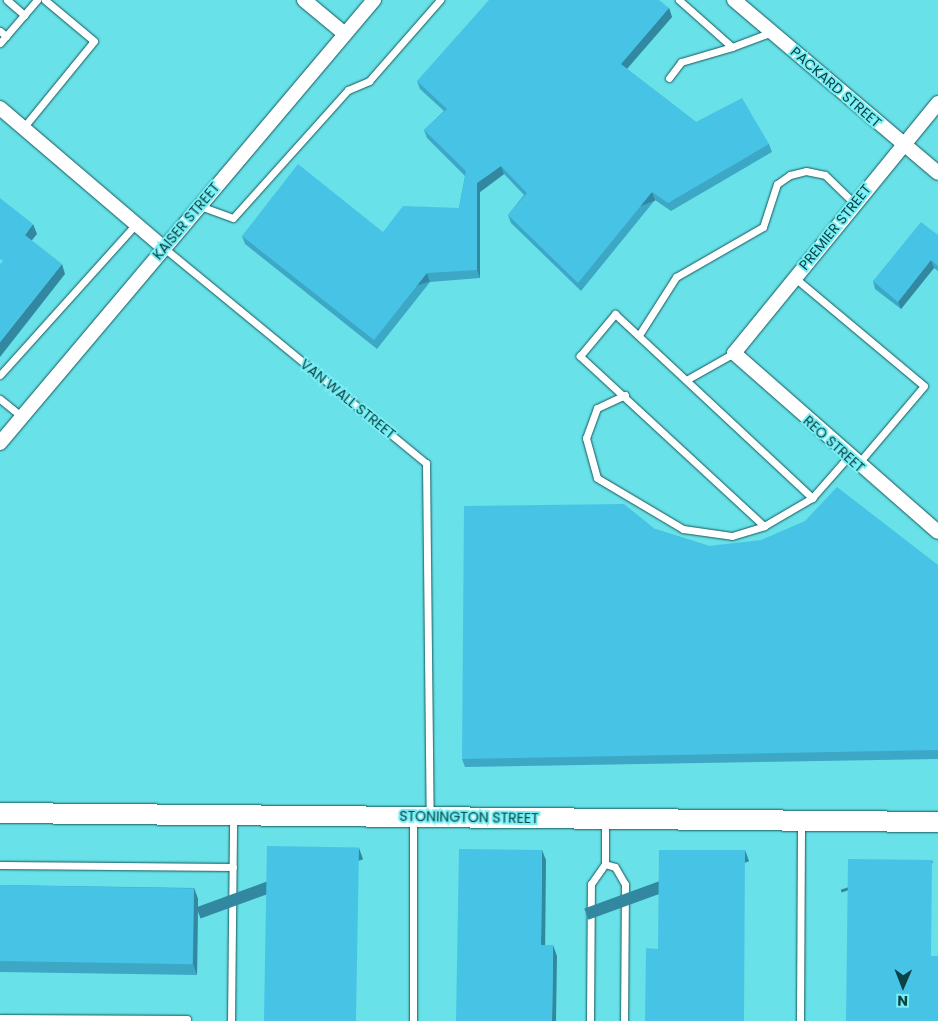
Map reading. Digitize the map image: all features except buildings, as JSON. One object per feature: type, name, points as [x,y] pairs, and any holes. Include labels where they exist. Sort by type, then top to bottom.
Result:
[{"type":"street","points":[[304,0],[345,34]]},
{"type":"street","name":"KAISER STREET","points":[[0,443],[374,0]]},
{"type":"street","name":"PACKARD STREET","points":[[734,0],[938,173]]},
{"type":"street","name":"PREMIER STREET","points":[[734,353],[938,103]]},
{"type":"street","name":"VAN WALL STREET","points":[[0,108],[164,248]]},
{"type":"street","name":"REO STREET","points":[[734,353],[852,461],[938,532]]},
{"type":"street","name":"STONINGTON STREET","points":[[0,813],[938,822]]},
{"type":"lane","points":[[7,0],[24,15]]},
{"type":"lane","points":[[0,43],[38,0]]},
{"type":"lane","points":[[23,128],[94,41],[45,0]]},
{"type":"lane","points":[[199,206],[233,218],[348,90],[369,80],[440,0]]},
{"type":"lane","points":[[679,0],[732,47]]},
{"type":"lane","points":[[0,31],[6,36]]},
{"type":"lane","points":[[669,78],[681,62],[732,47],[772,32]]},
{"type":"lane","points":[[639,336],[676,277],[763,226],[777,184],[790,175],[806,171],[825,175],[855,204]]},
{"type":"lane","points":[[0,375],[136,224]]},
{"type":"lane","name":"VAN WALL STREET","points":[[164,248],[426,463],[422,816],[413,1021]]},
{"type":"lane","points":[[625,396],[597,408],[586,438],[597,478],[683,529],[732,536],[764,526],[812,498],[852,461],[924,386],[795,278]]},
{"type":"lane","points":[[764,526],[580,356],[615,314],[688,379],[812,498]]},
{"type":"lane","points":[[688,379],[734,353]]},
{"type":"lane","points":[[0,399],[21,416]]},
{"type":"lane","points":[[231,1021],[233,815]]},
{"type":"lane","points":[[590,1021],[591,884],[605,864],[605,819]]},
{"type":"lane","points":[[800,1021],[801,821]]},
{"type":"lane","points":[[605,864],[622,875],[625,884],[624,1021]]},
{"type":"lane","points":[[0,865],[233,867]]},
{"type":"lane","points":[[0,1018],[187,1019]]}]
